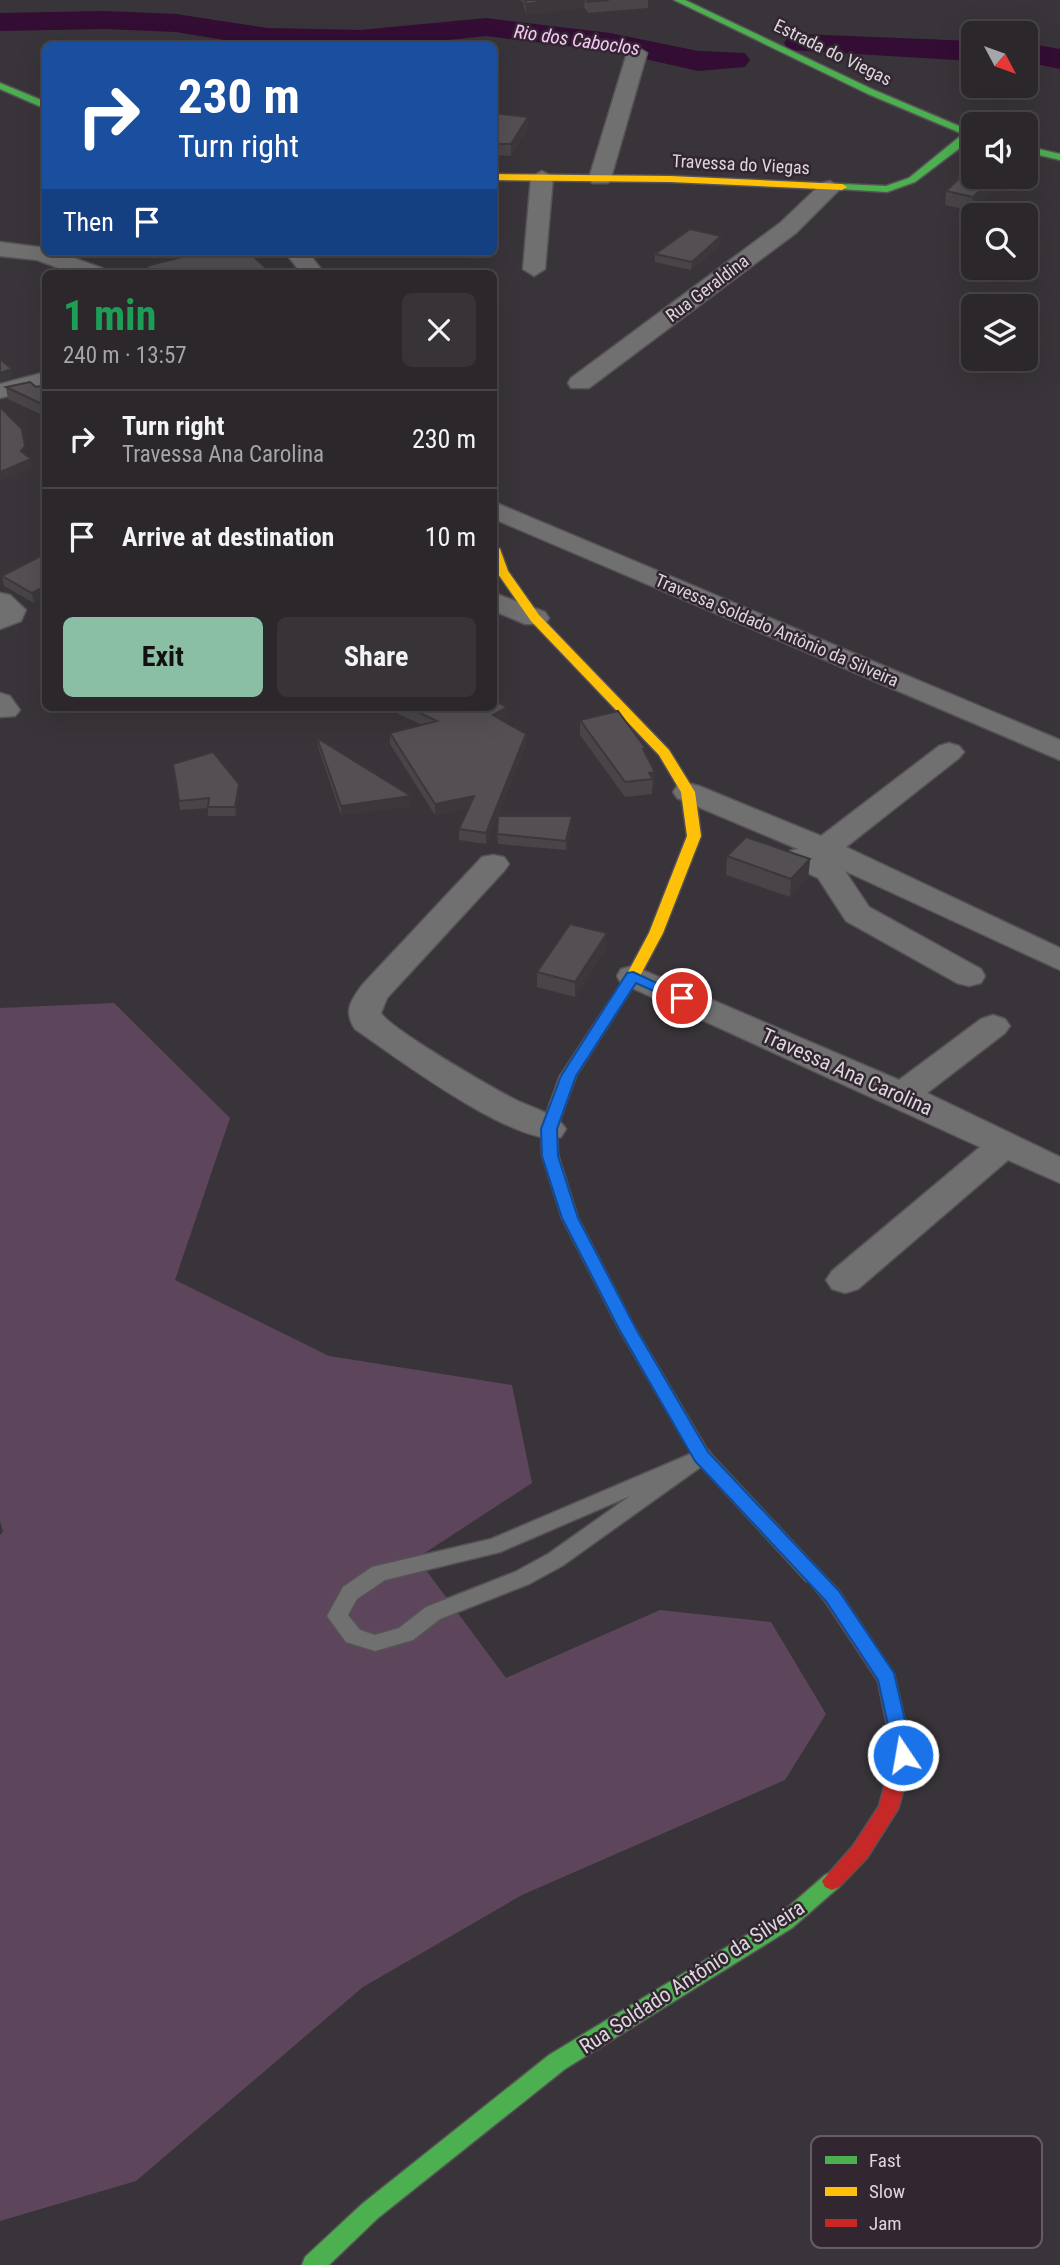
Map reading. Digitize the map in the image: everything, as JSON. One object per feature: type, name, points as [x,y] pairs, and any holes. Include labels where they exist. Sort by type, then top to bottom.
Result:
[{"type":"street","name":"Estrada do Viegas","points":[[678,0],[871,92],[961,131]]},
{"type":"street","points":[[600,178],[637,53]]},
{"type":"street","points":[[0,86],[42,104]]},
{"type":"street","name":"Travessa do Viegas","points":[[497,177],[600,178],[866,190],[901,186],[961,142]]},
{"type":"street","points":[[1038,152],[1060,157]]},
{"type":"street","points":[[534,269],[542,177]]},
{"type":"street","name":"Rua Geraldina","points":[[580,383],[788,228],[830,188]]},
{"type":"street","points":[[0,249],[42,254]]},
{"type":"street","points":[[47,256],[86,270]]},
{"type":"street","points":[[299,256],[311,270]]},
{"type":"street","points":[[0,391],[42,380]]},
{"type":"street","name":"Travessa Soldado Antônio da Silveira","points":[[497,511],[1060,751]]},
{"type":"street","name":"Rua Soldado Antônio da Silveira","points":[[313,2265],[370,2211],[557,2062],[785,1922],[823,1891],[850,1862],[888,1809],[903,1755],[887,1679],[832,1596],[702,1457],[627,1329],[570,1218],[550,1156],[549,1129],[569,1076],[633,976],[656,933],[694,836],[689,799],[664,753],[534,618],[502,571],[497,557]]},
{"type":"street","points":[[0,601],[12,610],[11,615],[0,621]]},
{"type":"street","points":[[497,602],[534,618]]},
{"type":"street","points":[[824,849],[949,752]]},
{"type":"street","points":[[689,799],[824,849],[1060,960]]},
{"type":"street","points":[[689,799],[830,872],[857,914],[969,976]]},
{"type":"street","points":[[493,864],[374,991],[364,1007],[363,1015],[377,1029],[475,1092],[524,1119],[549,1129]]},
{"type":"street","name":"Travessa Ana Carolina","points":[[633,976],[902,1096],[1060,1171]]},
{"type":"street","points":[[902,1096],[993,1026]]},
{"type":"street","points":[[845,1280],[1004,1144]]},
{"type":"lane","points":[[702,1457],[555,1560],[522,1578],[433,1613],[406,1634],[375,1643],[353,1636],[337,1616],[350,1593],[379,1573],[493,1546],[529,1533],[702,1457]]},
{"type":"shaded area","points":[[114,1003],[230,1118],[175,1280],[329,1356],[512,1385],[532,1483],[417,1558],[506,1678],[660,1610],[771,1622],[826,1714],[785,1780],[522,1895],[363,1987],[136,2181],[0,2221],[0,1535],[3,1532],[0,1521],[0,1008]]},
{"type":"building","points":[[525,0],[553,0],[526,4]]},
{"type":"building","points":[[497,113],[528,117],[511,144],[497,144]]},
{"type":"building","points":[[961,177],[961,189],[982,189],[973,197],[946,191]]},
{"type":"building","points":[[690,229],[721,236],[692,262],[655,254]]},
{"type":"building","points":[[186,256],[253,256],[269,270],[151,270],[146,266]]},
{"type":"building","points":[[0,359],[12,369],[0,373]]},
{"type":"building","points":[[30,382],[36,387],[42,386],[42,404],[6,387]]},
{"type":"building","points":[[0,407],[22,429],[25,446],[21,451],[31,459],[0,472]]},
{"type":"building","points":[[42,555],[42,588],[32,593],[2,576]]},
{"type":"building","points":[[497,702],[507,707],[493,715],[526,734],[486,833],[459,829],[474,796],[435,804],[390,733],[437,721],[416,711],[497,711]]},
{"type":"building","points":[[618,711],[646,749],[643,749],[655,772],[649,773],[653,779],[625,782],[580,720]]},
{"type":"building","points":[[317,738],[411,796],[341,806]]},
{"type":"building","points":[[213,752],[239,784],[235,807],[208,807],[209,798],[179,801],[173,764]]},
{"type":"building","points":[[498,816],[572,816],[566,841],[497,834]]},
{"type":"building","points":[[746,837],[810,859],[791,879],[727,856]]},
{"type":"building","points":[[570,924],[607,933],[575,982],[537,972]]},
{"type":"waterway","name":"Rio dos Caboclos","points":[[0,22],[105,20],[176,23],[267,37],[361,39],[486,27],[610,42],[698,61],[734,60]]},
{"type":"waterway","name":"Rio dos Caboclos","points":[[800,43],[961,50]]},
{"type":"waterway","name":"Rio dos Caboclos","points":[[1038,55],[1060,59]]},
{"type":"traffic: fast","points":[[678,0],[871,92],[961,130]]},
{"type":"traffic: fast","points":[[0,86],[42,104]]},
{"type":"traffic: fast","points":[[842,187],[887,189],[912,180],[961,140]]},
{"type":"traffic: fast","points":[[1038,152],[1060,157]]},
{"type":"traffic: fast","points":[[558,1103],[549,1129],[550,1155],[570,1218],[627,1329],[702,1456],[813,1576]]},
{"type":"traffic: fast","points":[[313,2265],[370,2211],[557,2062],[785,1922],[832,1881]]},
{"type":"traffic: slow","points":[[497,177],[670,179],[842,187]]},
{"type":"traffic: slow","points":[[497,557],[502,571],[535,618],[664,753],[688,792],[694,836],[656,933],[633,976],[568,1076],[558,1103]]},
{"type":"traffic: jam","points":[[813,1576],[832,1596],[887,1679],[903,1755],[888,1809],[860,1852],[832,1881]]},
{"type":"route","points":[[682,998],[633,976],[569,1076],[549,1129],[550,1156],[570,1218],[627,1329],[702,1457],[832,1596],[887,1679],[903,1755]]}]
